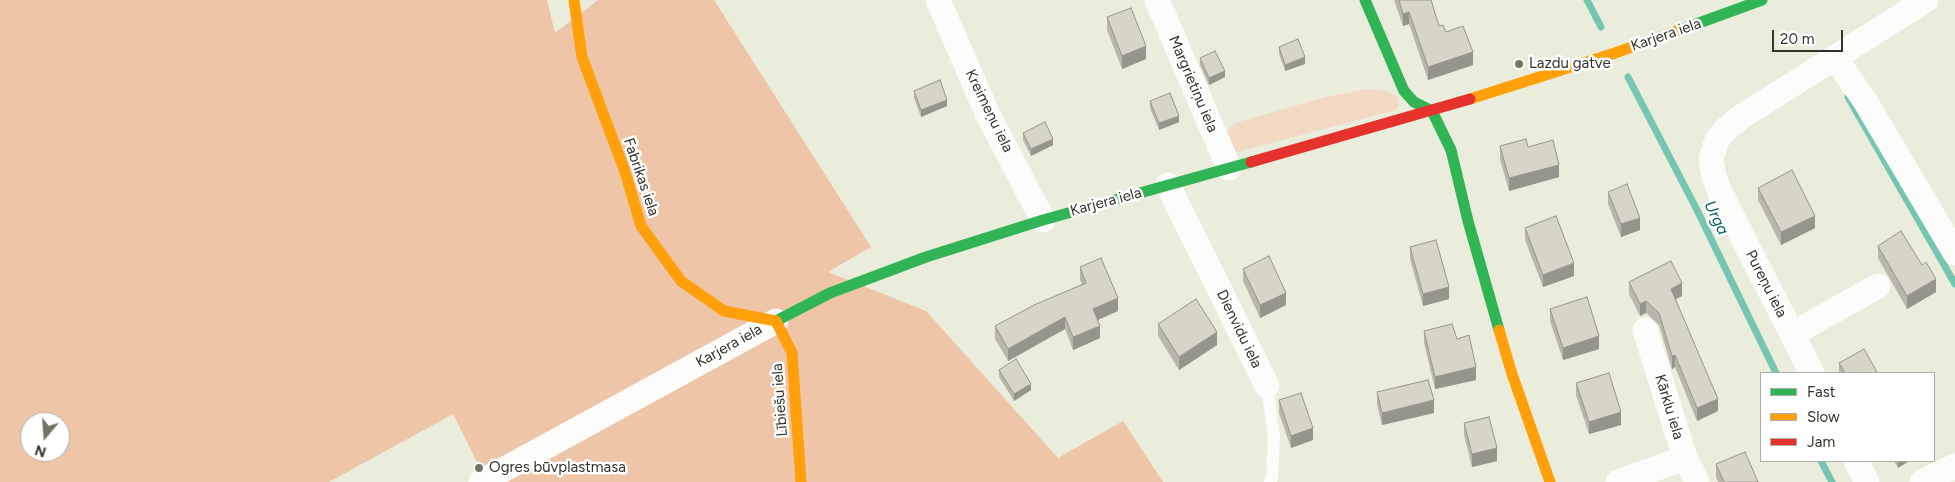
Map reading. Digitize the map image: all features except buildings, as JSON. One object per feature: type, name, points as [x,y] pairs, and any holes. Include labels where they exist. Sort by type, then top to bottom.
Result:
[{"type":"street","name":"Fabrikas iela","points":[[574,0],[582,57],[625,172],[641,226],[681,281],[724,311],[776,320]]},
{"type":"street","name":"Kreimeņu iela","points":[[938,0],[989,117],[1043,220]]},
{"type":"street","name":"Margrietiņu iela","points":[[1157,0],[1229,168]]},
{"type":"street","points":[[1365,0],[1404,91],[1414,102],[1432,111],[1450,150],[1468,221],[1512,374],[1550,482]]},
{"type":"street","name":"Karjera iela","points":[[481,482],[776,320],[830,292],[873,275],[1043,220],[1432,111],[1615,53],[1725,6],[1762,0]]},
{"type":"street","name":"Pureņu iela","points":[[1811,372],[1721,195],[1714,177],[1711,159],[1717,140],[1725,130],[1760,105],[1836,59],[1926,0]]},
{"type":"street","points":[[1836,59],[1865,101],[1955,253]]},
{"type":"street","name":"Dienvidu iela","points":[[1168,185],[1267,386]]},
{"type":"street","points":[[1792,334],[1878,286]]},
{"type":"street","name":"Lībiešu iela","points":[[776,320],[792,353],[801,482]]},
{"type":"street","name":"Kārklu iela","points":[[1645,330],[1685,458],[1697,482]]},
{"type":"street","points":[[1618,482],[1685,458]]},
{"type":"street","points":[[1857,462],[1867,482]]},
{"type":"street","points":[[1922,482],[1955,466]]},
{"type":"lane","name":"Dienvidu iela","points":[[1267,386],[1274,437],[1272,478],[1270,482]]},
{"type":"shaded area","points":[[0,0],[547,0],[555,33],[598,0],[714,0],[871,247],[828,272],[926,311],[1058,458],[1123,421],[1163,482],[487,482],[453,414],[329,482],[0,482]]},
{"type":"shaded area","points":[[1367,89],[1386,91],[1397,96],[1399,105],[1396,110],[1237,152],[1228,147],[1227,132],[1235,123],[1326,97]]},
{"type":"waterway","name":"Urga","points":[[1587,0],[1601,27]]},
{"type":"waterway","name":"Urga","points":[[1628,77],[1697,210],[1776,372]]},
{"type":"waterway","points":[[1848,97],[1955,284]]},
{"type":"waterway","name":"Urga","points":[[1822,462],[1832,482]]},
{"type":"traffic: fast","points":[[1365,0],[1404,91],[1414,102],[1432,111]]},
{"type":"traffic: fast","points":[[1677,31],[1762,0]]},
{"type":"traffic: fast","points":[[1432,111],[1451,150],[1468,221],[1499,330]]},
{"type":"traffic: fast","points":[[776,321],[830,293],[926,257],[1043,220],[1251,162]]},
{"type":"traffic: slow","points":[[574,0],[582,57],[625,172],[641,226],[681,281],[724,311],[776,321]]},
{"type":"traffic: slow","points":[[1470,99],[1615,53],[1677,31]]},
{"type":"traffic: slow","points":[[776,321],[792,353],[801,482]]},
{"type":"traffic: slow","points":[[1499,330],[1512,374],[1550,482]]},
{"type":"traffic: jam","points":[[1251,162],[1470,99]]},
{"type":"place","name":"Lazdu gatve","points":[[1519,64]]},
{"type":"place","name":"Ogres būvplastmasa","points":[[479,468]]}]
